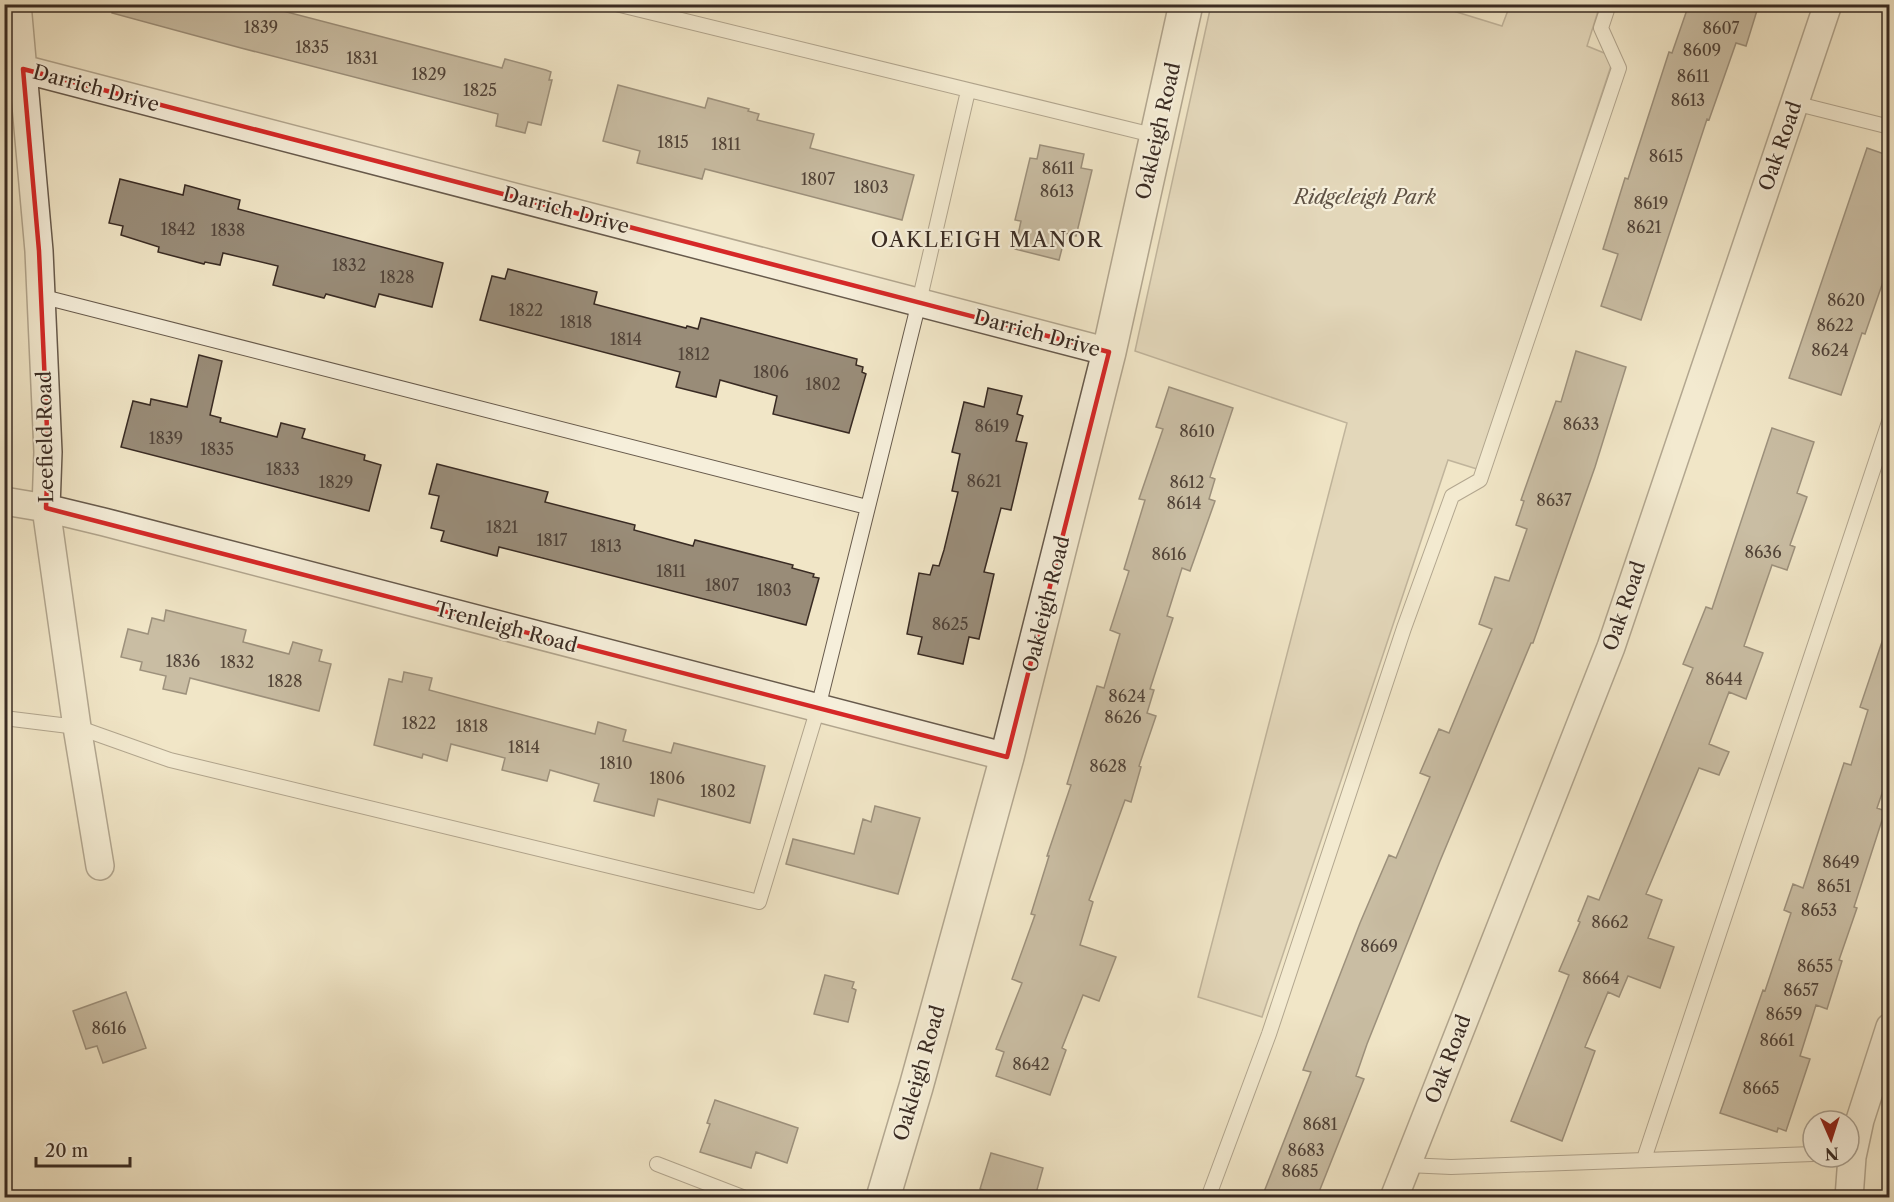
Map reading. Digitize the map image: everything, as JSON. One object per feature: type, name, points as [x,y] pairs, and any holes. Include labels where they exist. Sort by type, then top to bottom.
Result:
[{"type":"street","name":"Leefield Road","points":[[17,4],[39,251],[48,453],[46,507],[77,727],[100,866]]},
{"type":"street","name":"Oakleigh Road","points":[[883,1197],[916,1087],[1007,757],[1109,351],[1186,4]]},
{"type":"street","name":"Oak Road","points":[[1394,1197],[1611,647],[1828,4]]},
{"type":"street","name":"Darrich Drive","points":[[23,69],[1109,351]]},
{"type":"street","name":"Trenleigh Road","points":[[4,501],[46,507],[1007,757]]},
{"type":"street","points":[[1861,1117],[1890,1027]]},
{"type":"street","points":[[1849,1197],[1850,1169]]},
{"type":"lane","points":[[616,4],[1157,136]]},
{"type":"lane","points":[[1208,1197],[1269,1034],[1404,628],[1452,496],[1480,480],[1619,68],[1601,28],[1608,4]]},
{"type":"lane","points":[[4,718],[77,727],[170,760],[759,902],[818,708],[919,302],[968,91]]},
{"type":"lane","points":[[1794,104],[1890,127]]},
{"type":"lane","points":[[40,296],[867,507]]},
{"type":"lane","points":[[1644,1159],[1890,419]]},
{"type":"lane","points":[[1407,1165],[1451,1167],[1801,1154]]},
{"type":"lane","points":[[657,1164],[745,1197]]},
{"type":"highlighted area","points":[[23,69],[1109,352],[1007,757],[46,508],[48,452],[39,251]]},
{"type":"green space","name":"Ridgeleigh Park","points":[[1211,5],[1434,5],[1502,26],[1510,5],[1600,5],[1587,46],[1614,57],[1477,469],[1448,460],[1262,1017],[1198,997],[1347,423],[1135,351]]},
{"type":"building","points":[[113,4],[280,4],[279,10],[502,68],[505,59],[546,70],[551,72],[549,80],[552,80],[541,125],[528,122],[525,133],[496,126],[498,114],[112,13]]},
{"type":"building","points":[[1689,4],[1759,4],[1746,46],[1736,43],[1709,120],[1707,119],[1641,320],[1601,306],[1618,254],[1603,249],[1669,52],[1672,53]]},
{"type":"building","points":[[618,85],[705,108],[708,98],[749,109],[748,111],[759,114],[757,120],[814,134],[810,148],[914,175],[902,220],[705,169],[702,179],[637,163],[640,151],[603,141]]},
{"type":"building","points":[[1040,145],[1084,154],[1081,168],[1092,170],[1076,236],[1066,233],[1059,260],[1015,249],[1021,221],[1015,220],[1030,158],[1037,159]]},
{"type":"building","points":[[1867,148],[1890,156],[1890,281],[1884,279],[1865,334],[1862,333],[1841,395],[1789,378]]},
{"type":"building","points":[[120,179],[183,195],[185,185],[240,200],[238,209],[443,263],[432,307],[379,294],[375,307],[326,294],[324,298],[273,285],[278,266],[223,253],[220,265],[205,262],[204,264],[158,252],[159,247],[121,235],[123,226],[109,223]]},
{"type":"building","points":[[508,269],[597,292],[594,304],[686,328],[687,326],[698,329],[701,318],[857,359],[856,365],[863,367],[862,372],[866,374],[849,433],[773,414],[777,396],[720,380],[716,397],[676,387],[680,372],[480,320],[492,276],[505,279]]},
{"type":"building","points":[[1576,351],[1626,367],[1595,467],[1533,643],[1531,643],[1440,861],[1367,1044],[1356,1076],[1364,1079],[1317,1197],[1262,1197],[1311,1072],[1303,1070],[1360,923],[1389,855],[1396,858],[1430,777],[1420,773],[1439,729],[1449,733],[1492,629],[1479,624],[1495,577],[1509,581],[1527,529],[1516,525],[1524,501],[1521,500],[1556,401],[1561,402]]},
{"type":"building","points":[[199,355],[222,361],[210,415],[221,418],[220,422],[277,437],[281,423],[305,429],[302,438],[365,455],[364,460],[381,465],[369,511],[121,447],[133,401],[150,405],[151,399],[187,407]]},
{"type":"building","points":[[1169,387],[1233,408],[1210,477],[1215,479],[1209,499],[1215,501],[1190,571],[1182,568],[1167,616],[1173,618],[1150,689],[1154,690],[1147,713],[1156,716],[1139,766],[1141,767],[1131,802],[1125,800],[1089,900],[1093,902],[1080,945],[1116,957],[1099,1001],[1083,995],[1062,1048],[1066,1050],[1050,1095],[996,1076],[1004,1052],[996,1049],[1022,983],[1012,979],[1035,915],[1031,914],[1049,856],[1047,856],[1071,785],[1067,784],[1097,686],[1104,688],[1120,634],[1110,630],[1129,571],[1124,569],[1145,500],[1139,499],[1163,429],[1156,427]]},
{"type":"building","points":[[988,388],[1022,396],[1017,414],[1023,416],[1016,441],[1027,443],[1011,510],[1001,508],[984,572],[994,574],[979,639],[969,637],[963,664],[918,654],[922,637],[907,634],[919,573],[930,575],[933,565],[939,566],[944,550],[958,492],[952,491],[960,454],[952,452],[964,402],[984,407]]},
{"type":"building","points":[[1772,428],[1814,442],[1797,493],[1807,497],[1790,545],[1795,547],[1787,570],[1772,565],[1744,646],[1763,653],[1746,699],[1729,692],[1709,744],[1729,752],[1719,775],[1699,768],[1646,894],[1662,900],[1648,938],[1674,947],[1660,988],[1628,976],[1619,997],[1608,992],[1585,1047],[1595,1051],[1562,1141],[1511,1121],[1569,975],[1559,971],[1580,922],[1578,921],[1588,896],[1599,900],[1693,668],[1683,664],[1706,607],[1712,609]]},
{"type":"building","points":[[437,464],[548,492],[545,502],[635,525],[634,530],[693,546],[695,540],[793,565],[792,568],[814,574],[813,577],[819,578],[806,625],[499,547],[497,556],[441,541],[444,531],[431,528],[439,496],[429,494]]},
{"type":"building","points":[[166,610],[246,630],[243,642],[289,654],[293,642],[322,650],[319,661],[331,664],[319,711],[190,678],[186,694],[163,689],[166,676],[140,670],[142,662],[121,657],[128,629],[148,634],[152,618],[164,621]]},
{"type":"building","points":[[1885,633],[1890,633],[1890,770],[1877,808],[1885,811],[1854,907],[1857,908],[1839,960],[1842,961],[1827,1009],[1816,1005],[1800,1056],[1810,1059],[1786,1131],[1778,1128],[1777,1132],[1720,1113],[1791,913],[1784,910],[1793,884],[1803,888],[1844,763],[1851,765],[1868,710],[1860,707]]},
{"type":"building","points":[[404,672],[432,678],[429,690],[595,734],[598,722],[626,730],[623,741],[671,753],[674,743],[765,766],[750,823],[658,799],[654,816],[594,801],[599,784],[550,770],[547,781],[502,770],[505,758],[451,744],[447,761],[423,754],[422,758],[374,745],[389,679],[402,682]]},
{"type":"building","points":[[875,806],[920,818],[898,894],[786,864],[793,839],[854,854],[863,819],[871,822]]},
{"type":"building","points":[[825,975],[854,982],[852,988],[856,990],[848,1022],[814,1014]]},
{"type":"building","points":[[126,992],[146,1048],[103,1063],[97,1046],[86,1049],[73,1011]]},
{"type":"building","points":[[715,1100],[798,1128],[787,1163],[756,1152],[751,1168],[700,1152],[710,1124],[707,1123]]},
{"type":"building","points":[[991,1153],[1043,1168],[1035,1197],[1010,1197],[980,1189]]},
{"type":"district","name":"OAKLEIGH MANOR","points":[[987,239]]}]
